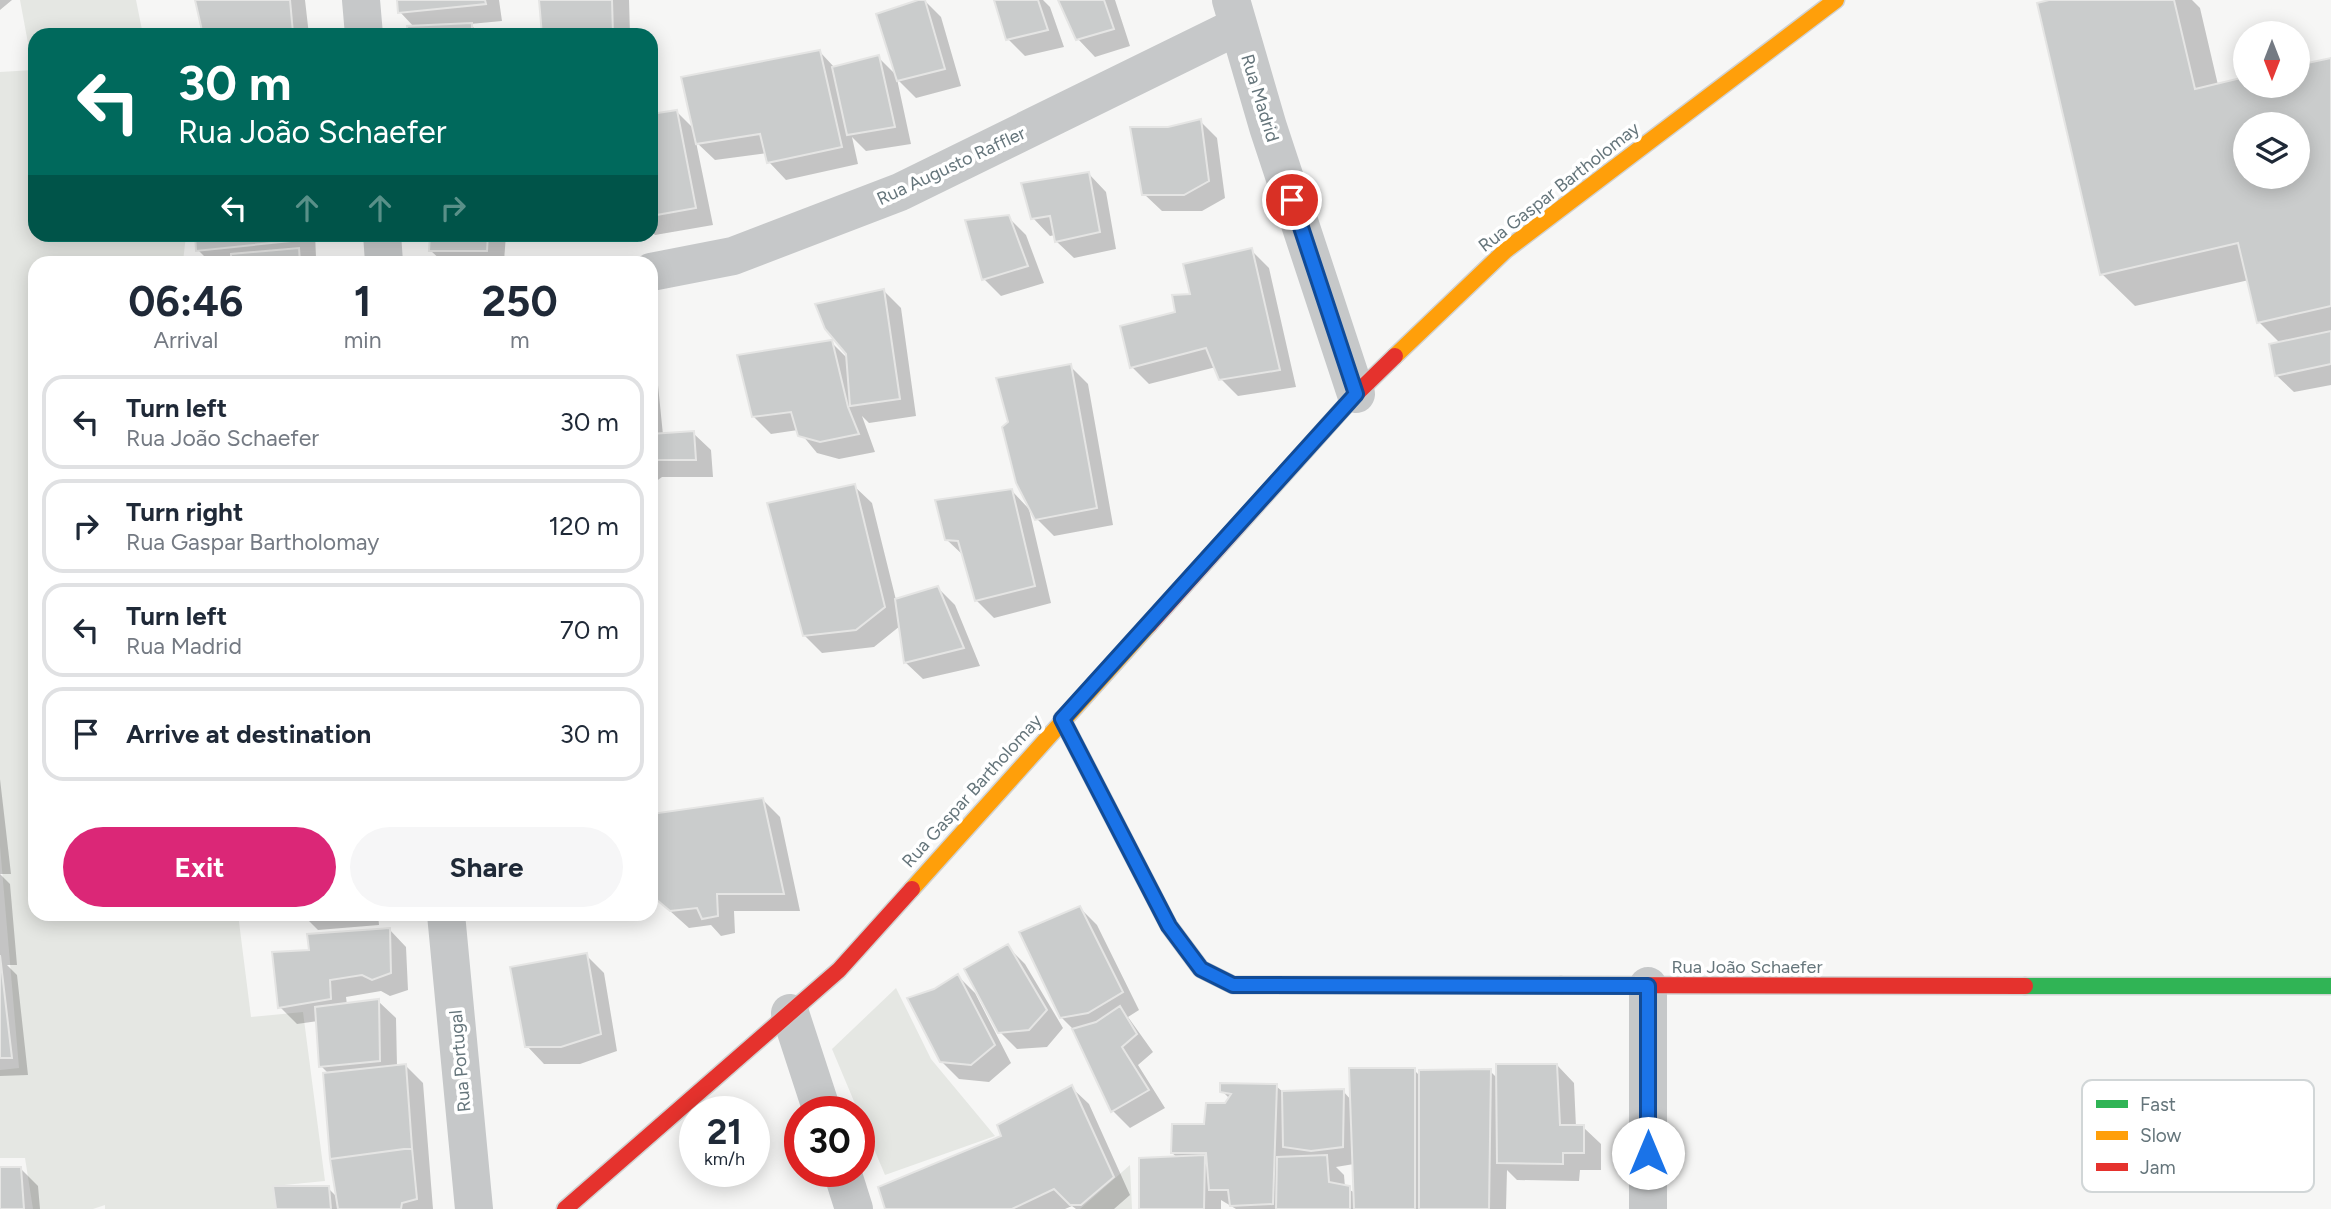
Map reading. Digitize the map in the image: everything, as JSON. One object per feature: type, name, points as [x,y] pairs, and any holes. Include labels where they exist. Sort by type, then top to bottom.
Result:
[{"type":"main road","name":"Rua Gaspar Bartholomay","points":[[565,1209],[839,970],[1356,394],[1506,250],[1836,0]]},
{"type":"main road","name":"Rua João Schaefer","points":[[1062,719],[1169,926],[1201,969],[1233,985],[2331,986]]},
{"type":"street","points":[[360,0],[363,28]]},
{"type":"street","name":"Rua Madrid","points":[[1234,13],[1356,394]]},
{"type":"street","name":"Rua Augusto Raffler","points":[[658,271],[733,256],[900,192],[1234,13]]},
{"type":"street","name":"Rua Portugal","points":[[447,921],[474,1209]]},
{"type":"street","points":[[1648,986],[1648,1209]]},
{"type":"street","points":[[790,1013],[817,1096]]},
{"type":"street","points":[[847,1187],[854,1209]]},
{"type":"shaded area","points":[[20,0],[136,0],[142,28],[28,28],[28,43]]},
{"type":"shaded area","points":[[28,70],[28,242],[185,242],[184,256],[28,256],[28,921],[239,921],[251,1017],[303,1012],[325,1181],[274,1186],[276,1209],[105,1209],[105,1205],[93,1209],[33,1209],[25,1158],[0,1158],[0,1070],[19,1068],[0,846],[0,72]]},
{"type":"shaded area","points":[[896,988],[931,1059],[995,1136],[885,1175],[875,1151],[875,1096],[852,1096],[832,1049]]},
{"type":"shaded area","points":[[1130,1165],[1132,1209],[1080,1209]]},
{"type":"building","points":[[195,0],[290,0],[293,28],[201,28]]},
{"type":"building","points":[[397,0],[485,0],[486,4],[398,13]]},
{"type":"building","points":[[539,0],[612,0],[613,28],[541,28]]},
{"type":"building","points":[[925,0],[945,69],[897,81],[876,14]]},
{"type":"building","points":[[994,0],[1038,0],[1048,30],[1006,40]]},
{"type":"building","points":[[1058,0],[1104,0],[1114,29],[1076,40]]},
{"type":"building","points":[[2049,0],[2174,0],[2195,89],[2233,80],[2233,98],[2310,98],[2310,62],[2331,58],[2331,306],[2257,323],[2238,243],[2100,275],[2037,3]]},
{"type":"building","points":[[472,23],[472,28],[407,26]]},
{"type":"building","points":[[820,50],[842,147],[767,163],[760,134],[696,144],[681,77]]},
{"type":"building","points":[[879,55],[895,127],[847,135],[832,67]]},
{"type":"building","points":[[677,110],[696,208],[658,215],[658,113]]},
{"type":"building","points":[[1201,119],[1209,181],[1184,195],[1142,195],[1130,127],[1168,127]]},
{"type":"building","points":[[1089,172],[1100,232],[1055,242],[1050,216],[1031,219],[1021,183]]},
{"type":"building","points":[[1009,215],[1028,266],[982,280],[965,220]]},
{"type":"building","points":[[195,242],[281,242],[196,251]]},
{"type":"building","points":[[430,242],[488,242],[487,251],[429,251]]},
{"type":"building","points":[[299,248],[300,256],[231,256]]},
{"type":"building","points":[[1252,248],[1280,370],[1219,380],[1206,348],[1130,368],[1120,326],[1175,312],[1172,295],[1190,294],[1183,264]]},
{"type":"building","points":[[884,289],[900,399],[850,406],[846,354],[825,329],[815,304]]},
{"type":"building","points":[[2331,331],[2331,364],[2275,376],[2269,344]]},
{"type":"building","points":[[832,340],[848,407],[859,434],[820,442],[798,436],[791,412],[752,417],[737,355]]},
{"type":"building","points":[[1071,364],[1097,508],[1035,520],[1016,483],[1002,427],[1008,422],[996,378]]},
{"type":"building","points":[[694,431],[696,460],[658,460],[658,434]]},
{"type":"building","points":[[855,484],[885,607],[856,630],[803,636],[767,503]]},
{"type":"building","points":[[1012,489],[1035,586],[975,601],[958,541],[945,540],[935,500]]},
{"type":"building","points":[[938,586],[964,648],[904,663],[895,599]]},
{"type":"building","points":[[763,798],[784,894],[717,894],[718,916],[702,919],[697,908],[670,911],[658,901],[658,813]]},
{"type":"building","points":[[1080,906],[1123,992],[1088,1013],[1060,1018],[1019,932]]},
{"type":"building","points":[[390,928],[391,973],[372,980],[362,975],[330,980],[331,999],[278,1008],[272,952],[309,950],[307,934]]},
{"type":"building","points":[[1008,944],[1047,1010],[1029,1030],[998,1033],[964,969]]},
{"type":"building","points":[[587,953],[601,1034],[561,1047],[525,1047],[510,967]]},
{"type":"building","points":[[0,955],[12,1058],[0,1058]]},
{"type":"building","points":[[958,974],[995,1045],[971,1065],[940,1062],[907,998],[934,989]]},
{"type":"building","points":[[379,999],[380,1061],[319,1067],[315,1007]]},
{"type":"building","points":[[1120,1006],[1137,1034],[1122,1047],[1149,1090],[1111,1112],[1072,1029],[1096,1022]]},
{"type":"building","points":[[406,1064],[412,1148],[330,1159],[323,1073]]},
{"type":"building","points":[[1496,1064],[1557,1064],[1560,1125],[1584,1125],[1584,1153],[1563,1153],[1563,1164],[1497,1163]]},
{"type":"building","points":[[1349,1068],[1415,1068],[1415,1209],[1354,1209]]},
{"type":"building","points":[[1491,1069],[1489,1209],[1419,1209],[1419,1070]]},
{"type":"building","points":[[1220,1083],[1277,1084],[1273,1204],[1230,1206],[1228,1190],[1209,1190],[1206,1153],[1171,1153],[1172,1124],[1204,1124],[1206,1103],[1225,1103],[1231,1094],[1220,1092]]},
{"type":"building","points":[[1072,1085],[1114,1177],[1081,1205],[1070,1205],[1054,1189],[1012,1209],[885,1209],[878,1187],[1001,1136],[997,1125]]},
{"type":"building","points":[[1344,1089],[1343,1147],[1311,1151],[1283,1147],[1282,1091]]},
{"type":"building","points":[[412,1148],[417,1199],[402,1203],[401,1209],[338,1209],[330,1159]]},
{"type":"building","points":[[1205,1155],[1204,1209],[1139,1209],[1139,1158]]},
{"type":"building","points":[[1327,1155],[1329,1182],[1350,1186],[1350,1209],[1276,1209],[1277,1157]]},
{"type":"building","points":[[0,1167],[21,1167],[24,1209],[0,1209]]},
{"type":"building","points":[[273,1186],[329,1186],[331,1209],[276,1209]]},
{"type":"traffic: fast","points":[[1062,719],[1169,926],[1201,969],[1233,985],[1561,985]]},
{"type":"traffic: fast","points":[[2025,986],[2331,986]]},
{"type":"traffic: slow","points":[[1395,356],[1506,250],[1836,0]]},
{"type":"traffic: slow","points":[[912,889],[1149,625]]},
{"type":"traffic: jam","points":[[1149,625],[1356,394],[1395,356]]},
{"type":"traffic: jam","points":[[565,1209],[839,970],[912,889]]},
{"type":"traffic: jam","points":[[1561,985],[2025,986]]},
{"type":"route","points":[[1292,200],[1356,394],[1062,719],[1169,926],[1201,969],[1233,985],[1648,986],[1648,1153]]}]
